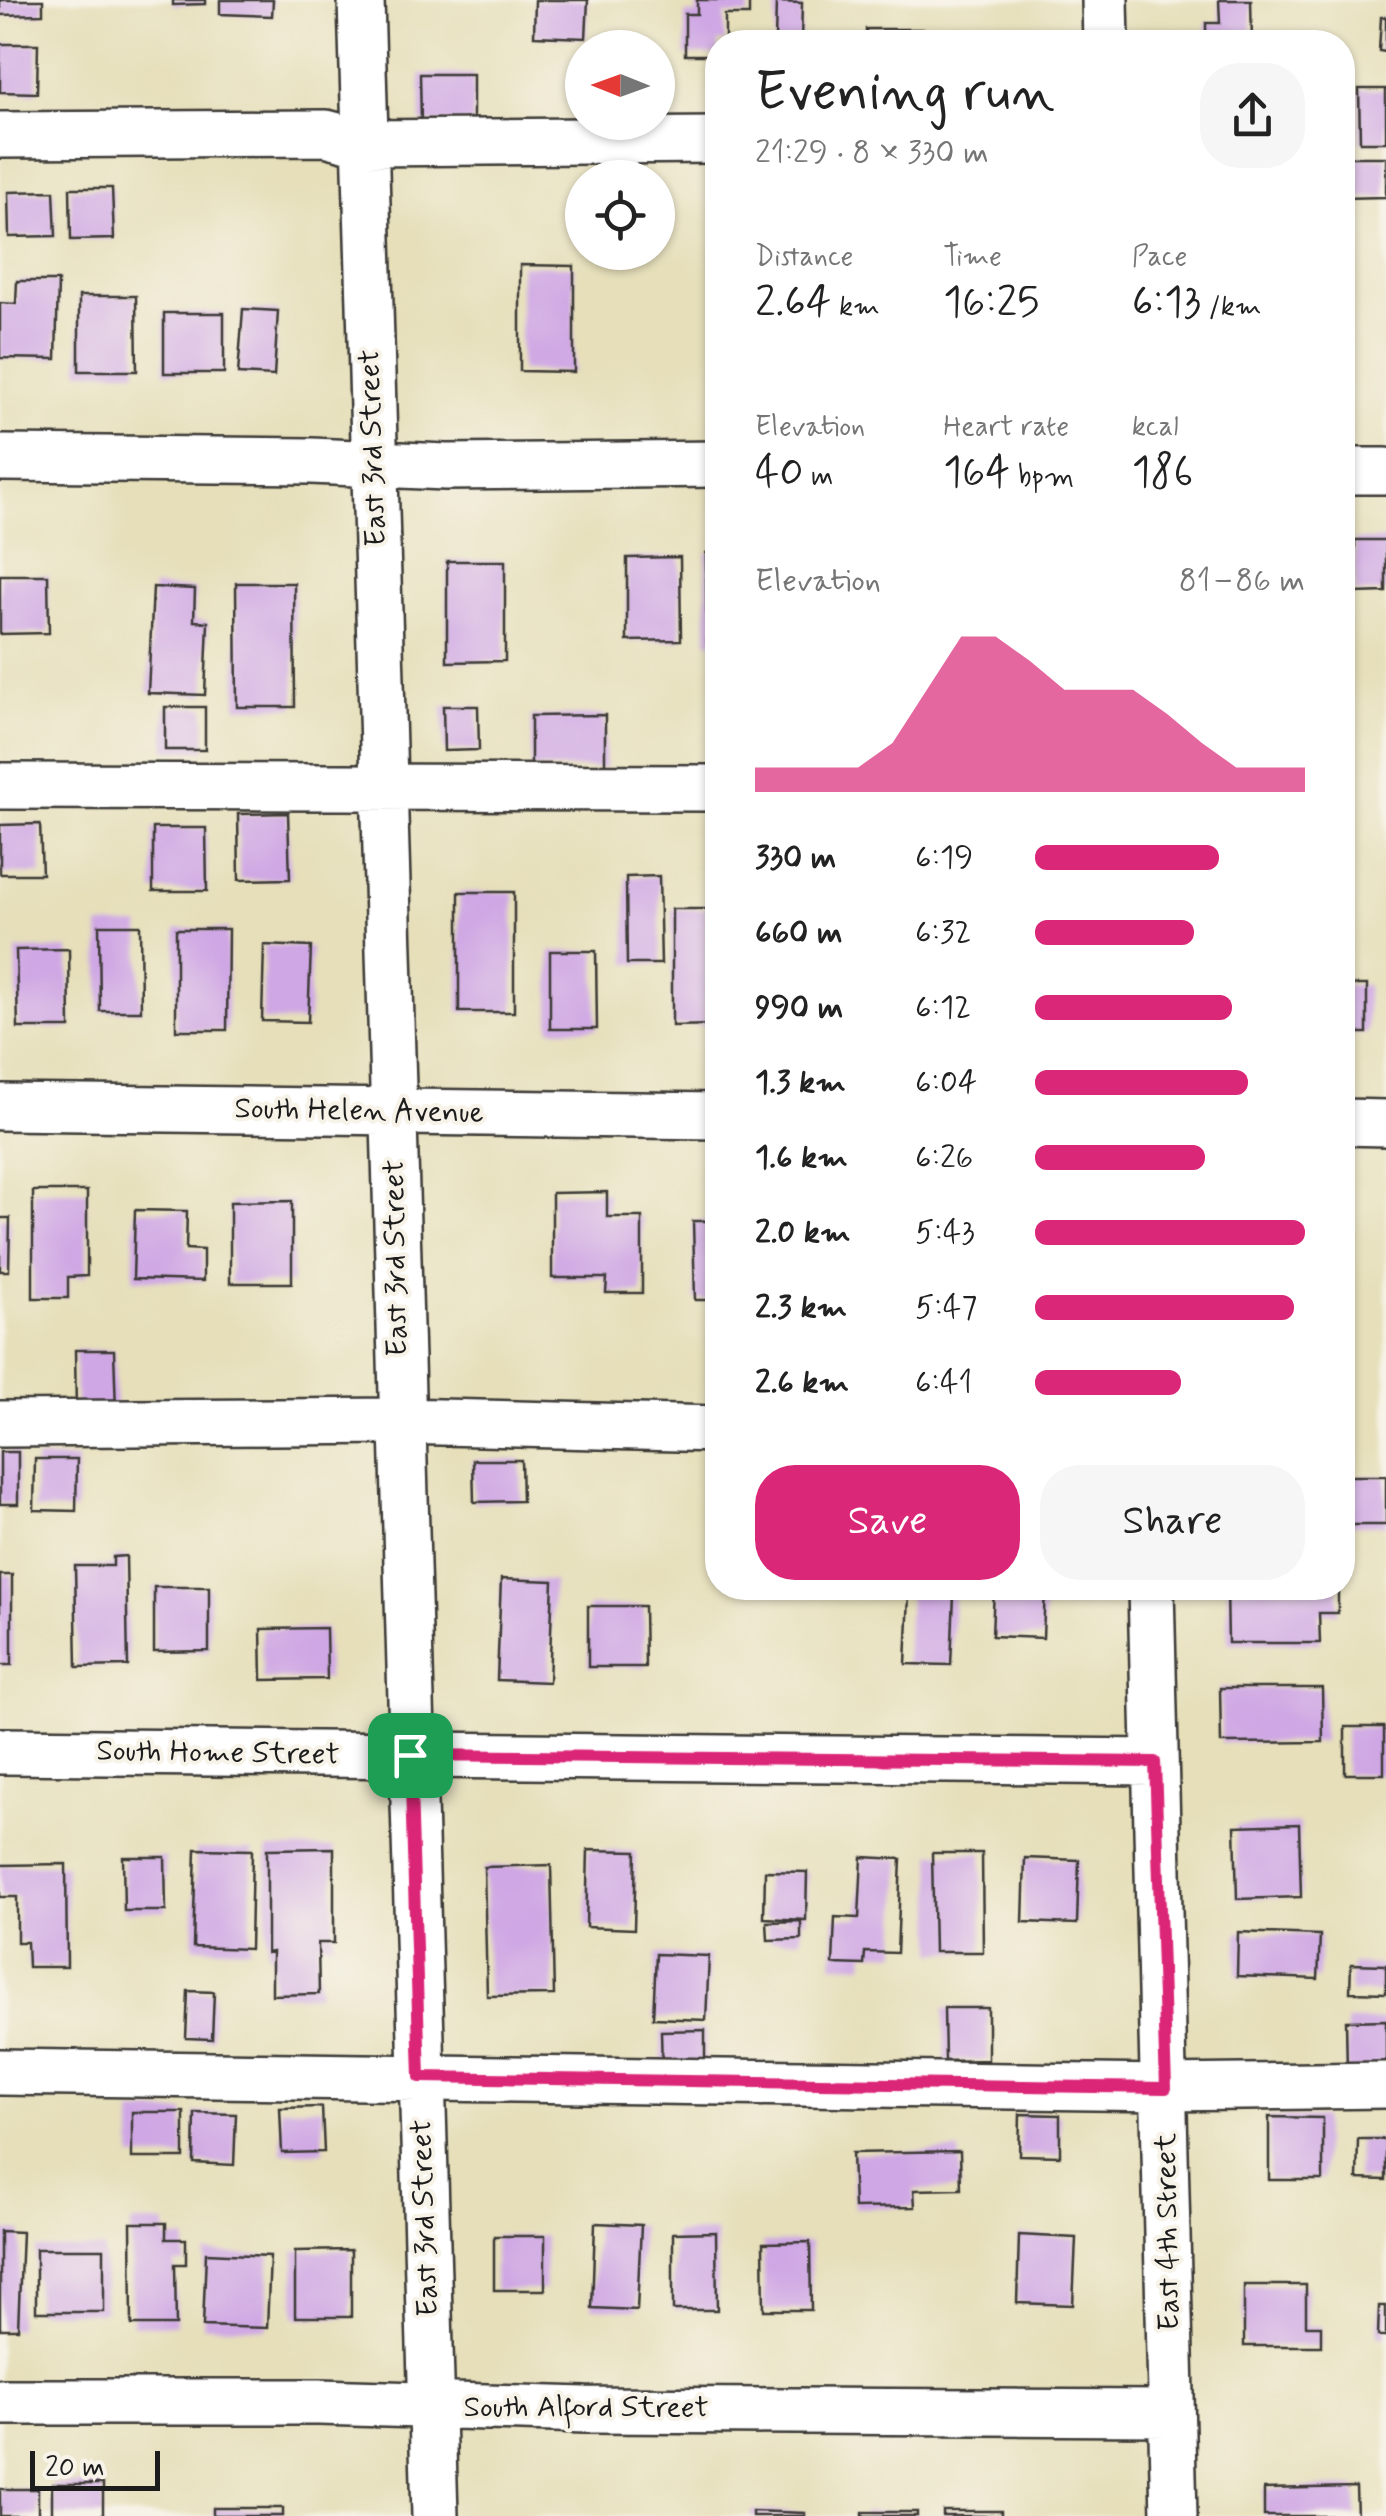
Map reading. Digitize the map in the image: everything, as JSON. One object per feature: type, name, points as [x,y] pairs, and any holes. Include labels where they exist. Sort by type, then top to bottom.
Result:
[{"type":"street","name":"East 3rd Street","points":[[361,0],[434,2516]]},
{"type":"street","points":[[1105,0],[1106,30]]},
{"type":"street","points":[[0,135],[326,133],[364,143],[705,140]]},
{"type":"street","points":[[0,458],[705,464]]},
{"type":"street","points":[[1355,471],[1386,471]]},
{"type":"street","points":[[0,786],[705,788]]},
{"type":"street","name":"South Helen Avenue","points":[[0,1107],[705,1116]]},
{"type":"street","points":[[1355,1122],[1386,1122]]},
{"type":"street","points":[[0,1424],[400,1421],[705,1429]]},
{"type":"street","name":"East 4th Street","points":[[1151,1600],[1174,2516]]},
{"type":"street","name":"South Home Street","points":[[0,1751],[1155,1762]]},
{"type":"street","points":[[0,2072],[1166,2088],[1386,2085]]},
{"type":"street","name":"South Alford Street","points":[[0,2402],[320,2402],[1171,2413]]},
{"type":"building","points":[[0,0],[43,0],[43,14],[0,15]]},
{"type":"building","points":[[173,0],[205,0],[205,4],[173,5]]},
{"type":"building","points":[[220,0],[273,0],[272,16],[220,14]]},
{"type":"building","points":[[535,0],[588,0],[586,30],[565,30],[565,37],[534,36]]},
{"type":"building","points":[[697,0],[749,0],[749,15],[725,15],[725,30],[705,30],[705,55],[685,55],[685,14],[697,14]]},
{"type":"building","points":[[1219,0],[1251,0],[1252,30],[1206,30],[1206,23],[1220,23]]},
{"type":"building","points":[[776,2],[802,3],[801,30],[775,30]]},
{"type":"building","points":[[1381,17],[1386,17],[1386,52],[1379,51]]},
{"type":"building","points":[[0,44],[38,44],[37,93],[0,92]]},
{"type":"building","points":[[420,74],[473,74],[473,123],[421,123]]},
{"type":"building","points":[[1359,89],[1386,89],[1386,142],[1360,142]]},
{"type":"building","points":[[1355,157],[1386,157],[1386,197],[1355,198]]},
{"type":"building","points":[[70,188],[112,188],[114,239],[71,240]]},
{"type":"building","points":[[54,191],[56,236],[9,237],[8,192]]},
{"type":"building","points":[[520,265],[565,266],[565,270],[574,270],[574,372],[520,371]]},
{"type":"building","points":[[17,281],[58,281],[56,359],[0,358],[0,303],[16,304]]},
{"type":"building","points":[[79,296],[136,296],[137,371],[79,371]]},
{"type":"building","points":[[243,309],[278,311],[274,376],[238,374]]},
{"type":"building","points":[[164,313],[224,313],[224,373],[164,373]]},
{"type":"building","points":[[1355,540],[1386,540],[1386,592],[1355,593]]},
{"type":"building","points":[[680,557],[681,640],[627,641],[627,558]]},
{"type":"building","points":[[447,561],[505,561],[505,661],[447,662]]},
{"type":"building","points":[[0,575],[48,575],[49,633],[0,634]]},
{"type":"building","points":[[236,583],[294,583],[295,707],[237,707]]},
{"type":"building","points":[[153,587],[195,589],[194,621],[208,622],[205,695],[148,693]]},
{"type":"building","points":[[443,706],[478,706],[479,750],[444,751]]},
{"type":"building","points":[[165,707],[205,707],[205,750],[165,750]]},
{"type":"building","points":[[605,715],[605,768],[531,769],[531,716]]},
{"type":"building","points":[[288,813],[290,879],[239,880],[238,814]]},
{"type":"building","points":[[40,824],[42,874],[0,874],[0,825]]},
{"type":"building","points":[[153,828],[206,828],[207,891],[153,891]]},
{"type":"building","points":[[659,876],[661,964],[627,964],[626,877]]},
{"type":"building","points":[[459,892],[514,892],[514,1012],[459,1012]]},
{"type":"building","points":[[672,909],[705,909],[705,1025],[672,1026]]},
{"type":"building","points":[[99,925],[140,925],[141,1011],[100,1011]]},
{"type":"building","points":[[176,929],[228,929],[227,1030],[176,1030]]},
{"type":"building","points":[[264,945],[311,947],[308,1022],[262,1021]]},
{"type":"building","points":[[69,949],[70,1028],[18,1028],[16,950]]},
{"type":"building","points":[[550,951],[596,951],[597,1029],[550,1029]]},
{"type":"building","points":[[1355,985],[1367,985],[1367,1033],[1355,1033]]},
{"type":"building","points":[[33,1191],[87,1191],[87,1276],[68,1277],[68,1298],[33,1298]]},
{"type":"building","points":[[607,1192],[607,1217],[642,1217],[642,1293],[606,1293],[607,1278],[552,1278],[552,1193]]},
{"type":"building","points":[[292,1201],[292,1283],[230,1283],[230,1202]]},
{"type":"building","points":[[135,1210],[187,1211],[186,1249],[203,1250],[203,1281],[133,1279]]},
{"type":"building","points":[[0,1218],[10,1218],[9,1271],[0,1271]]},
{"type":"building","points":[[693,1221],[705,1221],[705,1300],[695,1300]]},
{"type":"building","points":[[75,1350],[114,1350],[116,1411],[76,1412]]},
{"type":"building","points":[[0,1452],[18,1452],[18,1504],[0,1504]]},
{"type":"building","points":[[35,1459],[77,1459],[76,1511],[34,1510]]},
{"type":"building","points":[[473,1460],[521,1460],[522,1501],[474,1502]]},
{"type":"building","points":[[1355,1476],[1386,1476],[1386,1525],[1355,1525]]},
{"type":"building","points":[[126,1556],[128,1666],[77,1667],[75,1566],[113,1566],[113,1557]]},
{"type":"building","points":[[0,1575],[12,1575],[12,1665],[0,1665]]},
{"type":"building","points":[[501,1579],[553,1581],[549,1682],[497,1680]]},
{"type":"building","points":[[154,1587],[209,1587],[209,1651],[154,1652]]},
{"type":"building","points":[[909,1600],[954,1600],[951,1665],[906,1664]]},
{"type":"building","points":[[994,1600],[1045,1600],[1043,1638],[992,1636]]},
{"type":"building","points":[[1227,1600],[1338,1600],[1338,1613],[1319,1613],[1320,1643],[1228,1643]]},
{"type":"building","points":[[588,1606],[644,1606],[645,1667],[588,1667]]},
{"type":"building","points":[[326,1628],[327,1679],[262,1680],[261,1629]]},
{"type":"building","points":[[1220,1688],[1322,1688],[1323,1742],[1221,1743]]},
{"type":"building","points":[[1345,1727],[1384,1727],[1384,1774],[1345,1774]]},
{"type":"building","points":[[1299,1824],[1301,1897],[1237,1899],[1235,1826]]},
{"type":"building","points":[[334,1848],[334,1943],[318,1943],[319,1994],[272,1995],[272,1952],[267,1953],[267,1849]]},
{"type":"building","points":[[196,1849],[252,1850],[250,1949],[193,1947]]},
{"type":"building","points":[[588,1850],[636,1851],[634,1929],[586,1927]]},
{"type":"building","points":[[932,1853],[982,1853],[983,1952],[934,1952]]},
{"type":"building","points":[[123,1857],[165,1857],[166,1911],[124,1911]]},
{"type":"building","points":[[862,1857],[901,1859],[897,1953],[865,1952],[864,1965],[833,1964],[835,1917],[859,1918]]},
{"type":"building","points":[[1025,1858],[1079,1860],[1077,1924],[1023,1922]]},
{"type":"building","points":[[66,1864],[67,1967],[28,1967],[27,1942],[17,1942],[17,1897],[0,1897],[0,1865]]},
{"type":"building","points":[[551,1865],[554,1995],[487,1996],[484,1867]]},
{"type":"building","points":[[765,1871],[807,1872],[806,1920],[764,1918]]},
{"type":"building","points":[[801,1921],[801,1939],[768,1940],[767,1922]]},
{"type":"building","points":[[1238,1932],[1320,1935],[1318,1979],[1237,1976]]},
{"type":"building","points":[[656,1954],[709,1956],[706,2020],[653,2018]]},
{"type":"building","points":[[1351,1964],[1386,1965],[1386,1993],[1350,1992]]},
{"type":"building","points":[[188,1991],[214,1992],[212,2039],[186,2038]]},
{"type":"building","points":[[944,2008],[988,2008],[988,2060],[945,2061]]},
{"type":"building","points":[[1386,2020],[1386,2071],[1347,2072],[1346,2021]]},
{"type":"building","points":[[705,2030],[705,2067],[662,2068],[661,2031]]},
{"type":"building","points":[[322,2107],[324,2152],[282,2153],[280,2108]]},
{"type":"building","points":[[132,2112],[184,2112],[184,2158],[132,2158]]},
{"type":"building","points":[[195,2113],[236,2114],[234,2165],[194,2163]]},
{"type":"building","points":[[1020,2114],[1060,2115],[1060,2156],[1019,2155]]},
{"type":"building","points":[[1269,2117],[1323,2118],[1323,2180],[1269,2180]]},
{"type":"building","points":[[1358,2139],[1386,2139],[1386,2180],[1357,2179]]},
{"type":"building","points":[[960,2151],[961,2189],[914,2190],[915,2207],[854,2208],[852,2153]]},
{"type":"building","points":[[131,2223],[166,2223],[166,2239],[186,2239],[186,2264],[175,2264],[176,2325],[132,2325]]},
{"type":"building","points":[[595,2223],[641,2225],[637,2310],[592,2308]]},
{"type":"building","points":[[0,2231],[22,2232],[18,2329],[0,2329]]},
{"type":"building","points":[[716,2232],[717,2310],[673,2310],[673,2233]]},
{"type":"building","points":[[1019,2235],[1076,2238],[1073,2305],[1017,2303]]},
{"type":"building","points":[[494,2236],[545,2236],[545,2290],[494,2290]]},
{"type":"building","points":[[810,2242],[811,2310],[764,2310],[763,2243]]},
{"type":"building","points":[[36,2249],[104,2249],[104,2312],[36,2312]]},
{"type":"building","points":[[351,2250],[351,2317],[295,2317],[295,2251]]},
{"type":"building","points":[[206,2253],[270,2256],[267,2328],[203,2326]]},
{"type":"building","points":[[1244,2285],[1306,2285],[1306,2326],[1321,2326],[1321,2346],[1244,2346]]},
{"type":"building","points":[[1379,2306],[1386,2306],[1386,2336],[1378,2336]]},
{"type":"building","points":[[52,2484],[103,2484],[103,2516],[52,2516]]},
{"type":"building","points":[[1356,2487],[1357,2516],[1264,2516],[1264,2489]]},
{"type":"building","points":[[0,2489],[38,2489],[38,2516],[0,2516]]},
{"type":"building","points":[[213,2508],[283,2508],[283,2516],[213,2516]]},
{"type":"building","points":[[752,2511],[805,2513],[805,2516],[752,2516]]},
{"type":"building","points":[[943,2511],[1001,2511],[1001,2516],[943,2516]]},
{"type":"building","points":[[863,2512],[917,2512],[917,2516],[863,2516]]},
{"type":"route","points":[[410,1755],[1155,1762],[1166,2088],[420,2077],[410,1755]]}]
